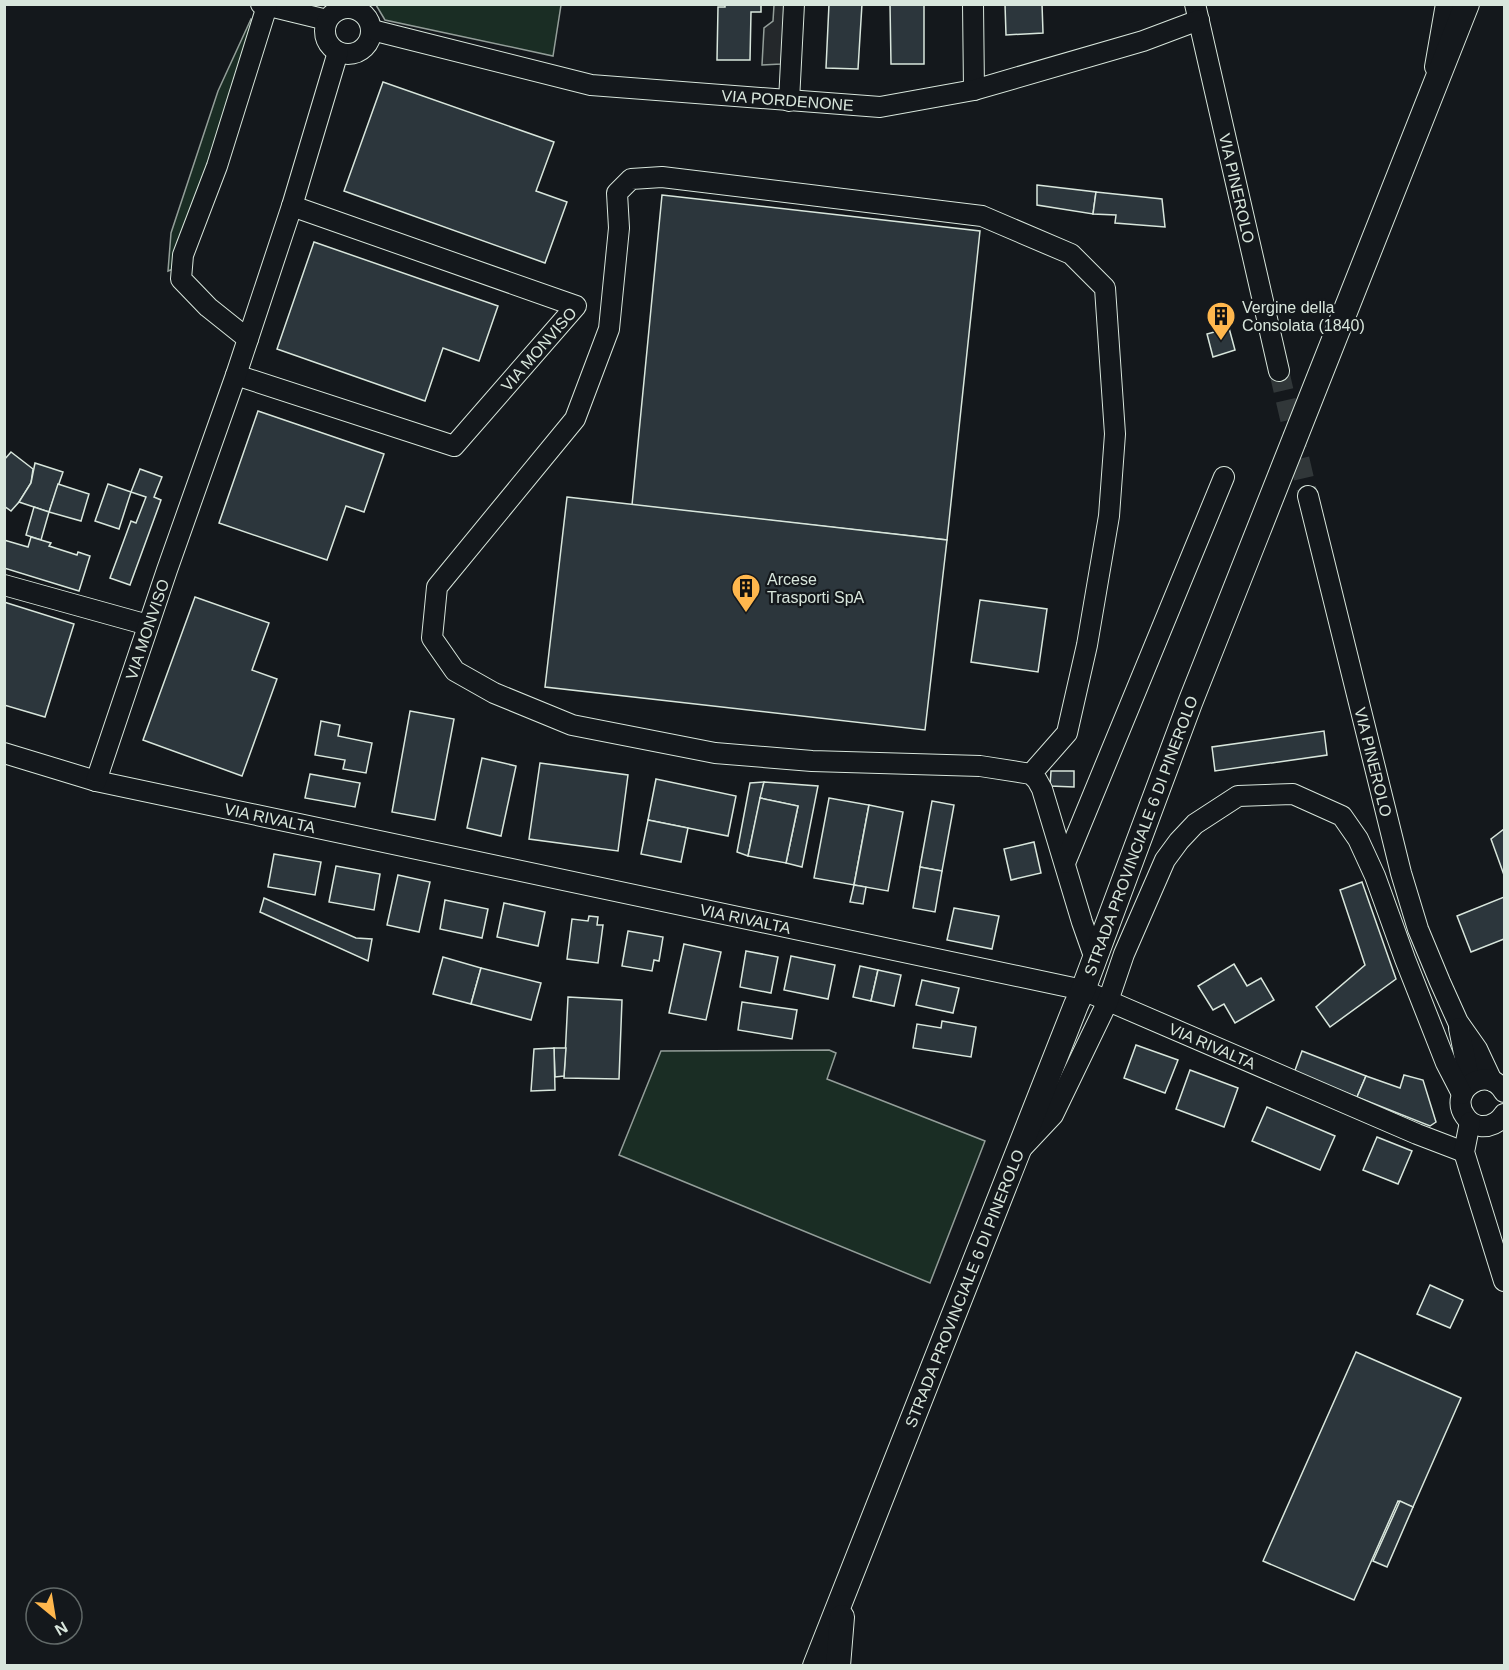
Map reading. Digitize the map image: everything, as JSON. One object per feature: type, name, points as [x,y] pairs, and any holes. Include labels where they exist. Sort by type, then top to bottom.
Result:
[{"type":"main road","name":"STRADA PROVINCIALE 6 DI PINEROLO","points":[[815,1665],[1083,990],[1190,703],[1467,4]]},
{"type":"main road","points":[[838,1665],[844,1591]]},
{"type":"street","points":[[789,101],[794,4]]},
{"type":"street","points":[[973,4],[974,90]]},
{"type":"street","points":[[1429,100],[1446,4]]},
{"type":"street","points":[[248,339],[208,307],[181,279],[183,255],[217,166],[264,5],[327,20]]},
{"type":"street","points":[[345,8],[362,8],[372,30],[367,45],[354,54],[338,52],[332,48],[325,35],[327,20],[332,14],[345,8]]},
{"type":"street","name":"VIA PORDENONE","points":[[372,30],[591,85],[880,107],[974,90],[1143,41],[1197,12]]},
{"type":"street","name":"VIA PINEROLO","points":[[1197,12],[1279,371]]},
{"type":"street","name":"VIA MONVISO","points":[[96,782],[248,339],[292,206],[338,52]]},
{"type":"street","points":[[1031,774],[1067,733],[1087,645],[1108,516],[1115,434],[1105,288],[1071,254],[982,216],[662,177],[631,179],[617,193],[620,228],[609,329],[575,419],[437,587],[432,638],[455,670],[494,693],[572,725],[715,753],[812,761],[980,766],[1031,774],[1042,789],[1095,959]]},
{"type":"street","name":"VIA MONVISO","points":[[236,375],[454,446],[576,306],[292,206]]},
{"type":"street","points":[[1065,863],[1224,477]]},
{"type":"street","name":"VIA PINEROLO","points":[[1308,496],[1401,873],[1418,929],[1458,1022],[1501,1086]]},
{"type":"street","points":[[4,585],[148,625]]},
{"type":"street","name":"VIA RIVALTA","points":[[4,753],[96,782],[1083,990],[1417,1134],[1467,1160]]},
{"type":"street","points":[[1016,1155],[1053,1115],[1108,1001],[1124,954],[1166,860],[1195,824],[1238,796],[1293,794],[1342,816],[1358,839],[1375,876],[1446,1063],[1466,1089]]},
{"type":"street","points":[[1083,990],[1124,954]]},
{"type":"street","name":"VIA PINEROLO","points":[[1458,1022],[1466,1089]]},
{"type":"street","points":[[1501,1086],[1485,1079],[1477,1080],[1466,1089],[1461,1108],[1464,1115],[1491,1123],[1467,1160],[1504,1281]]},
{"type":"green space","points":[[376,5],[561,5],[553,56],[385,20]]},
{"type":"green space","points":[[251,19],[257,25],[181,266],[168,271],[171,233],[218,91]]},
{"type":"green space","points":[[829,1050],[836,1053],[827,1079],[985,1141],[930,1283],[619,1155],[661,1051]]},
{"type":"shaded area","points":[[774,5],[785,5],[781,64],[762,65],[764,28],[773,21]]},
{"type":"building","points":[[725,4],[761,4],[761,12],[751,12],[750,60],[717,60],[718,7],[725,7]]},
{"type":"building","points":[[829,4],[862,4],[858,69],[826,68]]},
{"type":"building","points":[[890,4],[924,4],[924,64],[891,64]]},
{"type":"building","points":[[1005,4],[1042,4],[1043,33],[1006,35]]},
{"type":"building","points":[[383,82],[554,142],[536,191],[567,202],[545,263],[344,191]]},
{"type":"building","points":[[1037,185],[1096,192],[1093,214],[1037,205]]},
{"type":"building","points":[[1096,192],[1162,199],[1165,227],[1115,223],[1116,215],[1093,214]]},
{"type":"building","points":[[662,195],[980,231],[947,540],[632,505]]},
{"type":"building","points":[[314,242],[498,306],[479,361],[443,348],[425,401],[277,349]]},
{"type":"building","name":"Vergine della Consolata (1840)","points":[[1229,328],[1235,350],[1213,357],[1207,334]]},
{"type":"building","points":[[258,411],[384,454],[364,512],[346,506],[327,560],[219,523]]},
{"type":"building","points":[[11,452],[33,469],[31,483],[11,511],[4,506],[4,460]]},
{"type":"building","points":[[35,463],[63,472],[49,512],[19,502],[31,483]]},
{"type":"building","points":[[140,469],[162,477],[154,497],[161,500],[130,585],[110,578],[131,521],[136,523],[146,497],[131,492]]},
{"type":"building","points":[[58,484],[89,494],[81,521],[49,512]]},
{"type":"building","points":[[108,484],[131,492],[119,529],[95,521]]},
{"type":"building","name":"Arcese Trasporti SpA","points":[[567,497],[947,540],[925,730],[545,687]]},
{"type":"building","points":[[34,507],[49,512],[41,540],[26,535]]},
{"type":"building","points":[[31,537],[51,543],[49,546],[77,555],[78,552],[90,556],[79,591],[4,568],[4,540],[28,547]]},
{"type":"building","points":[[195,597],[269,623],[252,670],[277,679],[242,776],[143,740]]},
{"type":"building","points":[[980,600],[1047,609],[1038,672],[971,662]]},
{"type":"building","points":[[4,602],[74,624],[45,717],[4,705]]},
{"type":"building","points":[[410,711],[454,719],[435,820],[392,812]]},
{"type":"building","points":[[321,721],[340,725],[338,736],[372,743],[366,773],[343,769],[345,760],[315,755]]},
{"type":"building","points":[[1324,731],[1327,755],[1215,771],[1212,747]]},
{"type":"building","points":[[482,758],[516,766],[501,836],[467,828]]},
{"type":"building","points":[[540,763],[628,775],[618,851],[529,839]]},
{"type":"building","points":[[1051,771],[1074,771],[1074,787],[1050,786]]},
{"type":"building","points":[[310,774],[360,783],[355,807],[305,798]]},
{"type":"building","points":[[656,779],[736,796],[728,836],[648,820]]},
{"type":"building","points":[[764,782],[748,856],[737,852],[750,783]]},
{"type":"building","points":[[764,782],[818,786],[802,867],[786,863],[798,806],[760,798]]},
{"type":"building","points":[[760,798],[798,806],[786,863],[748,856]]},
{"type":"building","points":[[829,798],[869,805],[854,885],[814,878]]},
{"type":"building","points":[[932,801],[954,805],[942,871],[920,867]]},
{"type":"building","points":[[869,805],[903,812],[888,891],[854,885]]},
{"type":"building","points":[[648,820],[688,828],[681,862],[641,854]]},
{"type":"building","points":[[1504,829],[1504,875],[1491,839]]},
{"type":"building","points":[[1034,842],[1041,873],[1011,880],[1004,849]]},
{"type":"building","points":[[274,854],[321,862],[315,895],[268,887]]},
{"type":"building","points":[[336,866],[380,874],[374,910],[329,902]]},
{"type":"building","points":[[920,867],[942,871],[935,912],[913,908]]},
{"type":"building","points":[[398,875],[430,882],[419,932],[387,925]]},
{"type":"building","points":[[1362,882],[1396,979],[1330,1027],[1316,1007],[1365,965],[1340,890]]},
{"type":"building","points":[[854,885],[866,887],[863,904],[850,902]]},
{"type":"building","points":[[1504,897],[1504,939],[1471,952],[1457,916]]},
{"type":"building","points":[[264,898],[356,938],[372,939],[368,961],[260,912]]},
{"type":"building","points":[[445,900],[488,909],[482,938],[440,929]]},
{"type":"building","points":[[504,903],[545,912],[538,946],[497,937]]},
{"type":"building","points":[[954,908],[999,916],[992,949],[947,940]]},
{"type":"building","points":[[589,916],[598,917],[597,925],[603,925],[598,963],[567,959],[572,919],[588,921]]},
{"type":"building","points":[[628,931],[663,937],[659,961],[654,960],[652,971],[622,966]]},
{"type":"building","points":[[684,944],[721,952],[706,1020],[669,1013]]},
{"type":"building","points":[[746,951],[778,957],[771,993],[740,987]]},
{"type":"building","points":[[791,956],[835,965],[828,999],[784,990]]},
{"type":"building","points":[[443,957],[481,968],[471,1004],[433,994]]},
{"type":"building","points":[[1234,964],[1247,986],[1261,978],[1274,1000],[1235,1023],[1224,1004],[1213,1010],[1198,986]]},
{"type":"building","points":[[860,966],[878,970],[871,1001],[853,997]]},
{"type":"building","points":[[481,968],[541,983],[531,1020],[471,1004]]},
{"type":"building","points":[[878,970],[901,975],[894,1006],[871,1001]]},
{"type":"building","points":[[922,980],[959,988],[953,1013],[916,1005]]},
{"type":"building","points":[[568,997],[622,1000],[619,1079],[564,1078]]},
{"type":"building","points":[[742,1002],[797,1010],[792,1039],[738,1030]]},
{"type":"building","points":[[942,1021],[976,1027],[971,1057],[913,1048],[917,1024],[941,1028]]},
{"type":"building","points":[[1136,1045],[1178,1060],[1165,1093],[1124,1078]]},
{"type":"building","points":[[554,1048],[566,1048],[564,1076],[555,1077]]},
{"type":"building","points":[[554,1048],[555,1090],[531,1091],[534,1049]]},
{"type":"building","points":[[1302,1051],[1366,1076],[1357,1097],[1294,1073]]},
{"type":"building","points":[[1190,1070],[1238,1088],[1224,1127],[1176,1109]]},
{"type":"building","points":[[1404,1075],[1423,1080],[1436,1122],[1430,1126],[1357,1097],[1366,1076],[1400,1088]]},
{"type":"building","points":[[1267,1107],[1335,1136],[1320,1170],[1252,1141]]},
{"type":"building","points":[[1377,1137],[1412,1151],[1398,1184],[1363,1170]]},
{"type":"building","points":[[1430,1285],[1463,1300],[1450,1328],[1417,1314]]},
{"type":"building","points":[[1356,1352],[1461,1398],[1413,1507],[1398,1501],[1354,1600],[1263,1561]]},
{"type":"building","points":[[1400,1501],[1413,1507],[1387,1567],[1373,1561]]},
{"type":"tunnel","points":[[1279,371],[1308,496]]},
{"type":"place","name":"Vergine della Consolata (1840)","points":[[1221,342]]},
{"type":"place","name":"Arcese Trasporti SpA","points":[[746,614]]}]
